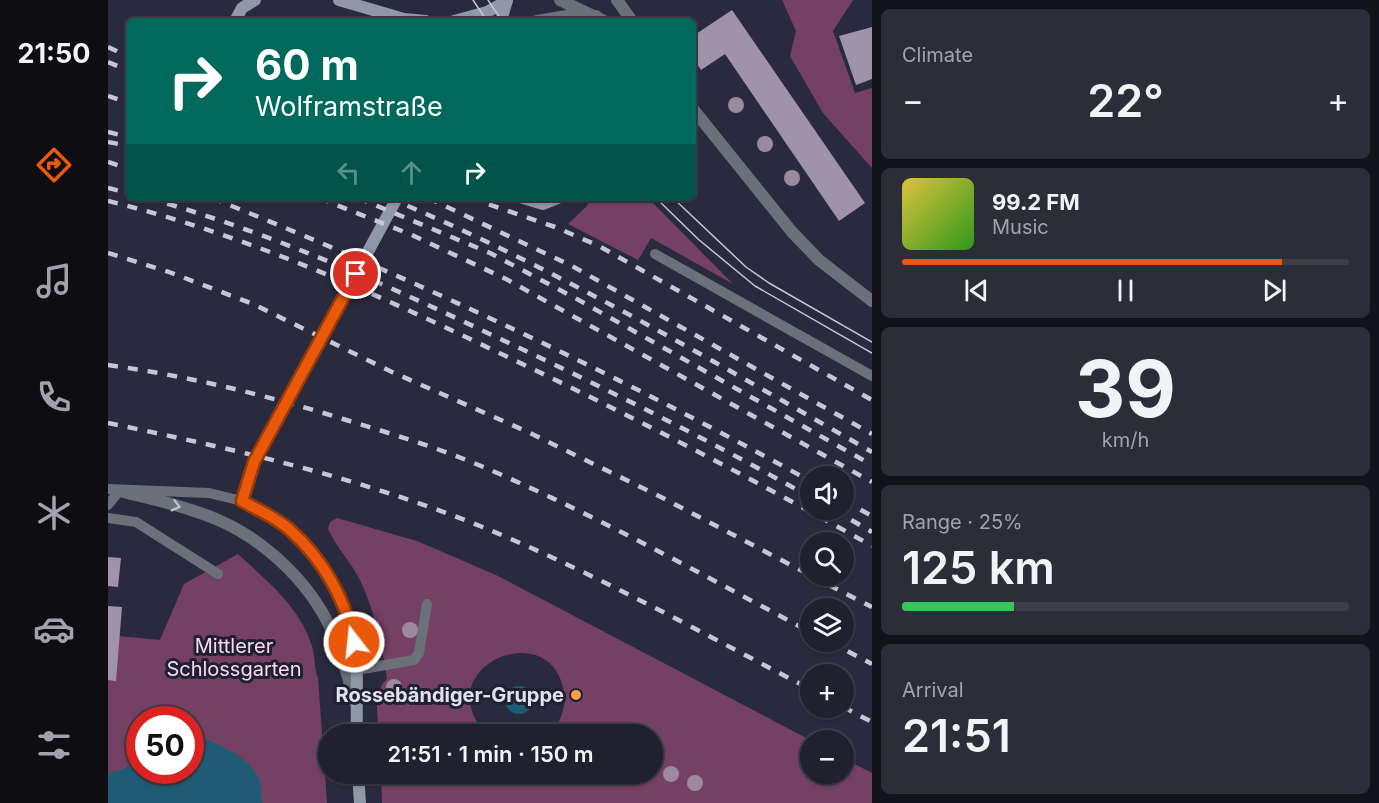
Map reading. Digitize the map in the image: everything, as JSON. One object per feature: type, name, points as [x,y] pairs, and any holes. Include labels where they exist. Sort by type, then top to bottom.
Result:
[{"type":"main road","points":[[237,18],[242,8],[255,0]]},
{"type":"main road","points":[[339,0],[404,18]]},
{"type":"main road","points":[[465,18],[487,12],[507,1]]},
{"type":"main road","points":[[502,18],[507,1]]},
{"type":"main road","points":[[357,724],[357,670],[352,631],[341,598],[320,563],[290,530],[242,501],[254,462],[395,201]]},
{"type":"main road","points":[[533,201],[543,204],[550,201]]},
{"type":"main road","points":[[359,784],[360,803]]},
{"type":"street","points":[[560,0],[598,18]]},
{"type":"street","points":[[617,0],[630,18]]},
{"type":"street","points":[[555,18],[567,16],[589,18]]},
{"type":"street","points":[[696,113],[792,232],[819,260],[872,301]]},
{"type":"street","points":[[114,490],[186,508],[218,520],[248,536],[282,563],[308,592],[328,623],[346,670],[356,706]]},
{"type":"lane","points":[[655,254],[872,376]]},
{"type":"lane","points":[[108,505],[114,490],[209,493],[242,501]]},
{"type":"lane","points":[[108,518],[136,522],[218,574]]},
{"type":"lane","points":[[357,670],[414,660],[419,653],[427,604]]},
{"type":"green space","points":[[782,0],[853,0],[833,31],[855,93],[872,88],[872,168],[823,113],[790,56],[796,31]]},
{"type":"green space","points":[[589,201],[651,201],[733,284],[651,238],[638,260],[568,224],[587,206]]},
{"type":"green space","points":[[337,518],[417,541],[498,576],[800,735],[800,784],[854,784],[854,764],[872,773],[872,803],[382,803],[381,784],[663,784],[663,724],[557,724],[564,705],[564,693],[555,669],[538,656],[518,653],[498,658],[481,671],[471,688],[472,710],[480,724],[378,724],[379,691],[387,679],[374,616],[360,580],[328,529],[330,522]]},
{"type":"green space","name":"Mittlerer Schlossgarten","points":[[238,554],[271,585],[291,607],[307,632],[312,646],[318,678],[321,724],[318,724],[318,784],[326,784],[327,803],[108,803],[108,635],[160,640],[184,584]]},
{"type":"water","points":[[519,686],[529,690],[533,700],[529,710],[519,714],[509,710],[505,700],[509,690]]},
{"type":"water","points":[[204,738],[236,754],[251,767],[260,783],[262,803],[108,803],[108,773],[126,767],[126,784],[204,784]]},
{"type":"building","points":[[732,10],[865,203],[839,221],[725,54],[701,70],[696,62],[696,34]]},
{"type":"building","points":[[872,27],[872,79],[856,85],[839,36]]},
{"type":"building","points":[[108,557],[121,558],[118,587],[108,586]]},
{"type":"building","points":[[108,606],[122,607],[116,681],[108,680]]},
{"type":"tram line","points":[[473,0],[485,18]]},
{"type":"tram line","points":[[488,0],[500,18]]},
{"type":"tram line","points":[[659,201],[698,239],[755,286],[872,353]]},
{"type":"tram line","points":[[676,201],[746,267],[769,283],[872,342]]},
{"type":"railway","points":[[108,47],[126,56]]},
{"type":"railway","points":[[108,62],[126,70]]},
{"type":"railway","points":[[108,96],[126,102]]},
{"type":"railway","points":[[108,132],[126,136]]},
{"type":"railway","points":[[108,142],[126,145]]},
{"type":"railway","points":[[108,162],[126,168]]},
{"type":"railway","points":[[108,188],[126,192]]},
{"type":"railway","points":[[108,201],[158,214],[256,247],[399,306],[637,420],[779,494],[872,546]]},
{"type":"railway","points":[[158,201],[280,242],[409,296],[614,394],[800,491]]},
{"type":"railway","points":[[219,201],[365,262],[516,330],[664,403],[800,476]]},
{"type":"railway","points":[[327,201],[412,235],[506,279],[872,482]]},
{"type":"railway","points":[[365,201],[490,253],[575,298],[872,465]]},
{"type":"railway","points":[[396,201],[452,225],[574,285],[872,452]]},
{"type":"railway","points":[[434,201],[572,266],[872,434]]},
{"type":"railway","points":[[479,201],[555,227],[599,246],[872,400]]},
{"type":"railway","points":[[108,253],[169,272],[253,304],[392,372],[528,432],[659,496],[800,570]]},
{"type":"railway","points":[[108,365],[256,394],[430,446],[523,485],[606,524],[800,627]]},
{"type":"railway","points":[[108,423],[297,466],[435,509],[564,563],[800,684]]},
{"type":"railway","points":[[854,506],[872,516]]},
{"type":"railway","points":[[851,520],[872,532]]},
{"type":"railway","points":[[831,586],[872,607]]},
{"type":"railway","points":[[849,652],[872,664]]},
{"type":"railway","points":[[854,713],[872,722]]},
{"type":"place","name":"Rossebändiger-Gruppe","points":[[576,695]]},
{"type":"route","points":[[354,642],[341,598],[320,563],[290,530],[242,501],[254,462],[356,274]]}]
